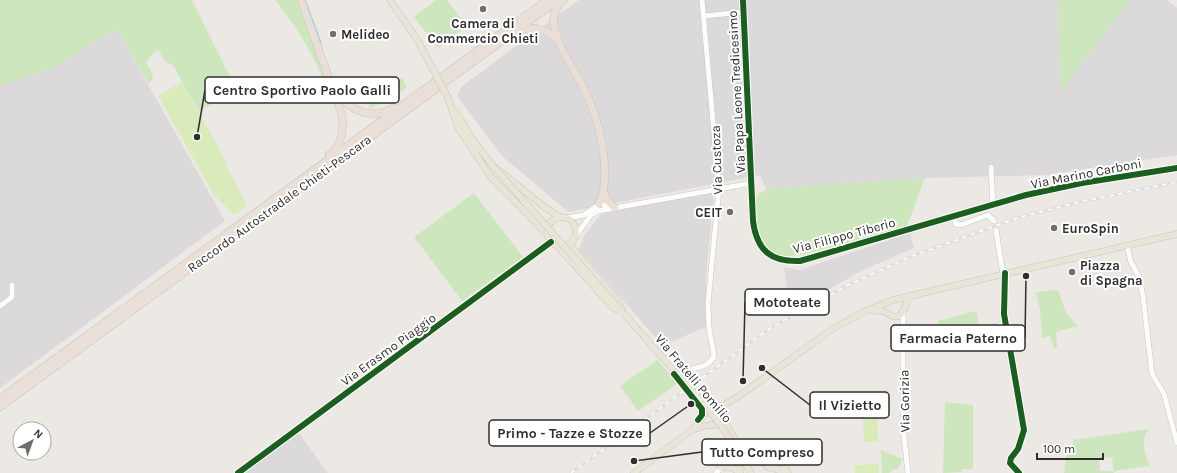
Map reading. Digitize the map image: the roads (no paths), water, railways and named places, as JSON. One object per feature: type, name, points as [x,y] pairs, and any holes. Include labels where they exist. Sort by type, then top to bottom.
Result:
[{"type":"highway","points":[[301,0],[334,91],[342,115],[343,126],[340,140],[332,153],[309,170],[305,176]]},
{"type":"highway","name":"Raccordo Autostradale Chieti-Pescara","points":[[0,399],[548,0]]},
{"type":"highway","name":"Raccordo Autostradale Chieti-Pescara","points":[[0,407],[558,0]]},
{"type":"highway","points":[[564,0],[558,6],[554,17],[558,40],[585,91],[595,116],[603,159],[604,192],[608,202],[615,208]]},
{"type":"highway","points":[[505,39],[514,37],[523,30],[536,28],[546,31],[558,40]]},
{"type":"highway","points":[[334,91],[348,105],[368,113],[387,111],[410,100]]},
{"type":"highway","points":[[599,204],[604,192]]},
{"type":"main road","name":"Via Fratelli Pomilio","points":[[390,0],[418,40],[468,133],[492,165],[710,411],[751,473]]},
{"type":"main road","points":[[448,98],[458,127],[490,176],[547,234],[551,242],[559,246],[611,306],[624,314]]},
{"type":"main road","points":[[492,165],[543,206],[571,220],[576,228],[575,238],[570,244],[559,246]]},
{"type":"main road","points":[[547,234],[547,229],[551,220],[564,217]]},
{"type":"main road","points":[[634,473],[692,430],[710,408],[718,406],[739,396],[824,334],[866,311],[912,296],[1177,234]]},
{"type":"main road","points":[[570,244],[616,299],[624,314]]},
{"type":"main road","points":[[855,317],[878,310],[891,315],[899,316],[912,296]]},
{"type":"main road","points":[[897,300],[901,301],[903,310]]},
{"type":"main road","points":[[890,302],[887,306],[891,315]]},
{"type":"main road","points":[[739,396],[725,414],[724,423],[739,449],[743,453],[747,451],[755,455],[770,468],[774,468],[783,473]]},
{"type":"main road","points":[[718,406],[723,409],[725,414]]},
{"type":"main road","points":[[706,414],[707,420],[712,424]]},
{"type":"main road","points":[[692,430],[712,424],[724,423]]},
{"type":"main road","points":[[739,449],[742,473]]},
{"type":"main road","points":[[755,455],[775,458],[785,466],[788,473]]},
{"type":"main road","points":[[766,464],[767,459],[771,457]]},
{"type":"main road","points":[[742,473],[743,459]]},
{"type":"main road","points":[[774,468],[778,461]]},
{"type":"main road","points":[[720,468],[730,468],[742,473]]},
{"type":"street","name":"Via Custoza","points":[[684,374],[691,369],[704,366],[714,356],[709,328],[708,304],[719,188],[702,0]]},
{"type":"street","name":"Via Papa Leone Tredicesimo","points":[[743,0],[752,183]]},
{"type":"street","points":[[704,16],[743,12]]},
{"type":"street","points":[[991,167],[993,205]]},
{"type":"street","name":"Via Marino Carboni","points":[[953,216],[1082,183],[1177,168]]},
{"type":"street","points":[[593,214],[615,208],[752,183]]},
{"type":"street","name":"Via Filippo Tiberio","points":[[752,183],[755,235],[762,248],[771,257],[785,262],[800,261],[953,216]]},
{"type":"street","points":[[599,204],[615,208]]},
{"type":"street","points":[[575,238],[582,226],[593,214],[599,204]]},
{"type":"street","points":[[564,217],[584,215],[599,204]]},
{"type":"street","points":[[953,216],[956,224],[961,225],[988,215],[994,221]]},
{"type":"street","points":[[996,230],[999,247],[999,259],[1004,274],[1004,312],[1023,415],[1024,430],[1018,449],[1011,458],[1010,463],[1019,473]]},
{"type":"street","name":"Via Erasmo Piaggio","points":[[238,473],[551,242]]},
{"type":"street","name":"Via Fratelli Pomilio","points":[[559,246],[659,358],[671,358],[684,374]]},
{"type":"street","points":[[1127,246],[1131,262],[1139,277],[1143,296],[1152,374],[1164,394],[1177,443]]},
{"type":"street","points":[[0,306],[12,297],[12,285]]},
{"type":"street","name":"Via Gorizia","points":[[903,310],[903,426],[908,473]]},
{"type":"street","points":[[891,315],[902,328]]},
{"type":"street","points":[[953,337],[1006,324]]},
{"type":"street","points":[[716,473],[739,449]]},
{"type":"waterway","points":[[305,0],[321,43]]},
{"type":"railway","points":[[571,473],[769,329],[850,284],[910,257],[1017,218],[1079,202],[1177,182]]},
{"type":"place","name":"Camera di Commercio Chieti","points":[[483,9]]},
{"type":"place","name":"Melideo","points":[[333,34]]},
{"type":"place","name":"Centro Sportivo Paolo Galli","points":[[197,137]]},
{"type":"place","name":"CEIT","points":[[730,212]]},
{"type":"place","name":"EuroSpin","points":[[1054,228]]},
{"type":"place","name":"Piazza di Spagna","points":[[1072,272]]},
{"type":"place","name":"Farmacia Paterno","points":[[1026,276]]},
{"type":"place","name":"Il Vizietto","points":[[762,368]]},
{"type":"place","name":"Mototeate","points":[[743,381]]},
{"type":"place","name":"Primo - Tazze e Stozze","points":[[691,404]]},
{"type":"place","name":"Tutto Compreso","points":[[634,461]]}]
